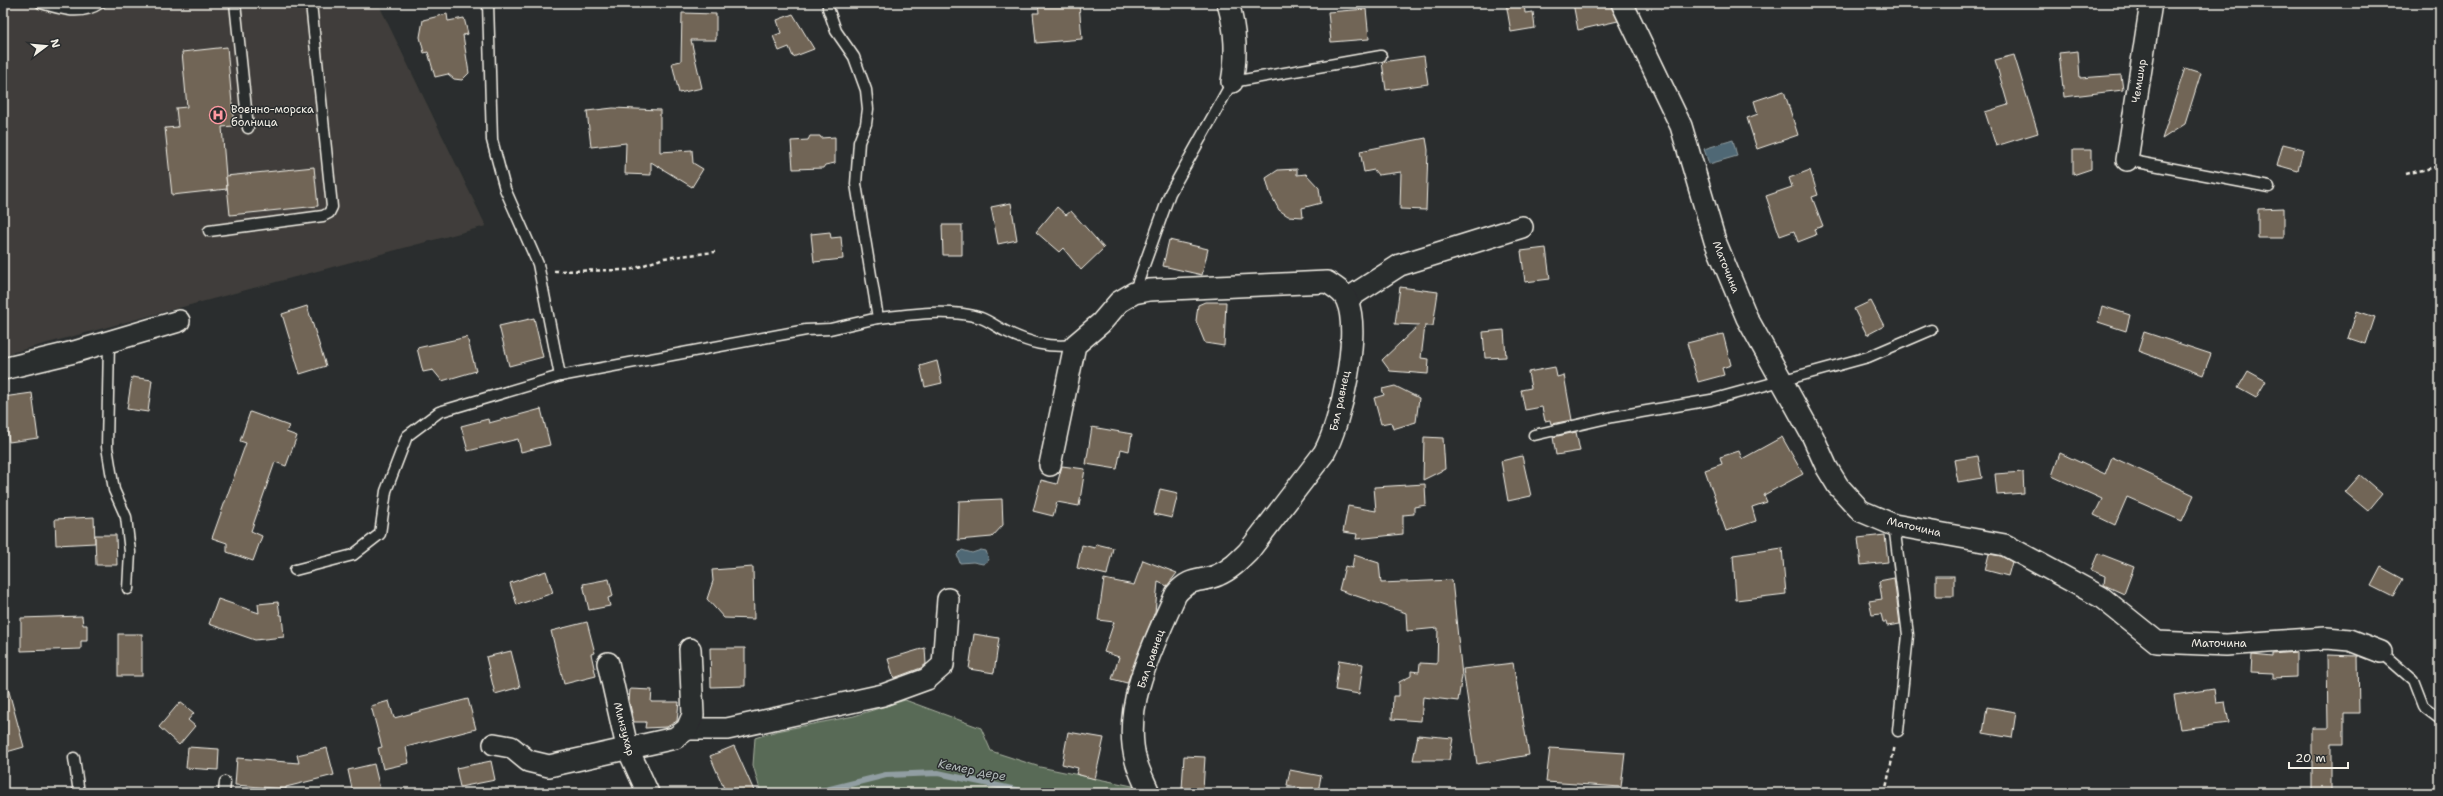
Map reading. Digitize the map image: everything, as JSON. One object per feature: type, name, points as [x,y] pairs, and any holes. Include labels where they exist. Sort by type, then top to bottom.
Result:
[{"type":"street","points":[[1228,3],[1235,30],[1237,55],[1232,82]]},
{"type":"street","name":"Маточина","points":[[1622,3],[1681,126],[1715,241],[1747,318],[1838,486],[1861,511],[1894,525],[2004,544],[2101,597],[2157,642],[2226,645],[2326,638],[2350,640],[2381,652]]},
{"type":"street","name":"Чемшир","points":[[2127,160],[2151,3]]},
{"type":"street","points":[[1050,465],[1075,345],[1101,323],[1119,302],[1134,293],[1149,290],[1227,285],[1327,282],[1347,299],[1400,265],[1522,227]]},
{"type":"street","name":"Бял равнец","points":[[1149,793],[1136,761],[1133,737],[1134,708],[1150,655],[1176,594],[1183,586],[1194,580],[1218,576],[1234,566],[1248,552],[1324,453],[1333,437],[1352,339],[1352,317],[1347,299]]},
{"type":"street","points":[[3,369],[179,321]]},
{"type":"street","points":[[687,729],[727,728],[883,695],[927,678],[942,665],[949,656],[948,599]]},
{"type":"street","points":[[494,744],[511,747],[528,760],[549,766],[627,747],[675,738],[687,729],[693,715],[690,649]]},
{"type":"street","name":"Минзухар","points":[[608,663],[627,747],[648,793]]},
{"type":"lane","points":[[41,3],[65,10],[81,11],[100,3]]},
{"type":"lane","points":[[235,3],[248,128]]},
{"type":"lane","points":[[209,232],[323,216],[329,213],[332,207],[311,3]]},
{"type":"lane","points":[[488,3],[492,140],[505,189],[539,271],[560,376]]},
{"type":"lane","points":[[828,3],[828,8],[836,31],[854,57],[866,90],[868,109],[866,124],[859,142],[856,184],[878,318]]},
{"type":"lane","points":[[1134,293],[1170,193],[1232,82],[1381,56]]},
{"type":"lane","points":[[2127,160],[2269,187]]},
{"type":"lane","points":[[295,570],[352,555],[380,534],[386,491],[407,436],[439,412],[560,376],[806,330],[830,329],[878,318],[934,314],[960,315],[981,318],[1036,345],[1055,347],[1075,345]]},
{"type":"lane","points":[[1534,435],[1612,418],[1712,400],[1780,380],[1868,357],[1931,330]]},
{"type":"lane","points":[[109,341],[107,447],[114,490],[126,517],[130,552],[128,589]]},
{"type":"lane","points":[[1894,525],[1908,636],[1898,731]]},
{"type":"lane","points":[[2381,652],[2413,680],[2423,706],[2440,719]]},
{"type":"lane","points":[[74,758],[79,793]]},
{"type":"lane","points":[[224,793],[225,782]]},
{"type":"path","points":[[2406,174],[2440,166]]},
{"type":"path","points":[[539,271],[604,272],[630,270],[664,258],[715,252]]},
{"type":"path","points":[[1885,793],[1898,731]]},
{"type":"shaded area","name":"Военно-морска болница","points":[[3,3],[378,3],[486,226],[3,355]]},
{"type":"green space","points":[[905,700],[981,728],[991,751],[1040,767],[1147,789],[1149,793],[761,793],[753,765],[755,738],[777,731],[854,716]]},
{"type":"water","points":[[1733,140],[1737,156],[1709,164],[1704,149]]},
{"type":"water","points":[[962,550],[972,553],[981,550],[986,551],[989,560],[983,564],[973,562],[960,563],[957,555]]},
{"type":"building","points":[[1038,3],[1079,3],[1082,39],[1036,43],[1033,13],[1039,13]]},
{"type":"building","points":[[1506,3],[1524,3],[1525,13],[1533,12],[1535,28],[1511,32]]},
{"type":"building","points":[[1573,3],[1610,3],[1618,21],[1578,30]]},
{"type":"building","points":[[1366,9],[1369,39],[1331,42],[1328,12]]},
{"type":"building","points":[[682,13],[716,14],[716,40],[691,40],[702,88],[679,93],[672,63],[681,61]]},
{"type":"building","points":[[447,14],[448,21],[464,18],[468,34],[463,35],[469,73],[462,80],[454,79],[448,74],[435,77],[428,52],[424,53],[420,37],[423,20]]},
{"type":"building","points":[[793,14],[814,49],[793,57],[789,47],[779,51],[773,36],[781,33],[777,20]]},
{"type":"building","points":[[227,47],[234,126],[222,127],[227,189],[172,195],[165,128],[178,127],[176,108],[187,107],[182,52]]},
{"type":"building","points":[[2078,51],[2080,78],[2121,75],[2123,90],[2064,97],[2059,53]]},
{"type":"building","points":[[2014,55],[2038,133],[1996,146],[1985,112],[2008,105],[1995,60]]},
{"type":"building","points":[[1424,56],[1428,84],[1386,90],[1382,62]]},
{"type":"building","points":[[2185,68],[2201,73],[2185,124],[2162,139]]},
{"type":"building","points":[[1784,91],[1798,135],[1757,149],[1747,118],[1758,114],[1754,101]]},
{"type":"building","points":[[613,108],[660,110],[660,152],[692,150],[693,163],[703,169],[692,187],[651,162],[651,175],[625,174],[626,143],[591,147],[587,111]]},
{"type":"building","points":[[810,136],[820,136],[821,138],[835,137],[835,163],[825,165],[823,168],[793,169],[791,141],[808,140]]},
{"type":"building","points":[[1426,138],[1428,150],[1426,210],[1400,209],[1401,172],[1378,175],[1374,170],[1364,172],[1360,151]]},
{"type":"building","points":[[2283,144],[2303,149],[2298,171],[2277,165]]},
{"type":"building","points":[[2073,150],[2091,150],[2091,169],[2073,175]]},
{"type":"building","points":[[314,167],[318,206],[230,215],[226,176]]},
{"type":"building","points":[[1297,169],[1297,175],[1306,174],[1319,188],[1321,203],[1302,208],[1303,217],[1288,216],[1279,210],[1270,193],[1266,178],[1278,170]]},
{"type":"building","points":[[1810,170],[1818,195],[1812,197],[1823,226],[1814,229],[1816,235],[1798,242],[1794,231],[1780,236],[1766,196],[1792,187],[1789,178]]},
{"type":"building","points":[[1011,203],[1017,240],[998,244],[991,207]]},
{"type":"building","points":[[1057,207],[1066,215],[1071,211],[1104,248],[1081,270],[1063,248],[1059,252],[1036,232]]},
{"type":"building","points":[[2284,208],[2284,238],[2258,238],[2258,209]]},
{"type":"building","points":[[942,225],[962,225],[962,255],[943,255]]},
{"type":"building","points":[[830,232],[831,238],[841,237],[843,259],[814,262],[811,234]]},
{"type":"building","points":[[1169,240],[1208,249],[1202,275],[1163,266]]},
{"type":"building","points":[[1546,248],[1550,279],[1525,282],[1521,251]]},
{"type":"building","points":[[1400,287],[1438,292],[1433,326],[1425,326],[1421,358],[1429,359],[1428,374],[1390,371],[1382,360],[1419,325],[1395,324]]},
{"type":"building","points":[[1871,301],[1884,326],[1867,335],[1854,309]]},
{"type":"building","points":[[1205,302],[1226,302],[1224,346],[1205,343],[1196,321],[1198,305]]},
{"type":"building","points":[[307,306],[326,366],[300,374],[282,314]]},
{"type":"building","points":[[2102,306],[2130,315],[2126,331],[2098,322]]},
{"type":"building","points":[[2357,311],[2375,317],[2366,344],[2348,338]]},
{"type":"building","points":[[534,318],[543,357],[509,366],[499,326]]},
{"type":"building","points":[[1504,330],[1506,357],[1485,358],[1483,332]]},
{"type":"building","points":[[2144,332],[2211,354],[2203,375],[2138,351]]},
{"type":"building","points":[[1723,334],[1731,365],[1722,368],[1724,375],[1698,382],[1687,343]]},
{"type":"building","points":[[467,337],[476,371],[442,381],[433,370],[423,372],[417,348]]},
{"type":"building","points":[[937,361],[942,383],[925,387],[920,366]]},
{"type":"building","points":[[1555,367],[1557,377],[1564,375],[1572,420],[1551,424],[1550,420],[1545,421],[1542,407],[1525,410],[1521,390],[1531,388],[1528,372]]},
{"type":"building","points":[[2248,371],[2266,381],[2256,398],[2238,388]]},
{"type":"building","points":[[132,377],[152,380],[148,412],[127,409]]},
{"type":"building","points":[[1395,386],[1419,398],[1416,422],[1393,429],[1391,422],[1381,424],[1374,398],[1384,395],[1382,389]]},
{"type":"building","points":[[32,393],[38,438],[9,442],[3,397]]},
{"type":"building","points":[[541,409],[550,445],[521,452],[518,439],[468,451],[461,426],[488,419],[489,423]]},
{"type":"building","points":[[250,412],[289,426],[286,432],[297,436],[286,466],[275,462],[251,531],[262,536],[253,561],[227,552],[227,543],[212,538],[246,443],[240,441]]},
{"type":"building","points":[[1092,427],[1132,434],[1129,451],[1121,449],[1117,469],[1086,464]]},
{"type":"building","points":[[1576,432],[1580,451],[1556,455],[1553,437]]},
{"type":"building","points":[[1424,437],[1443,438],[1445,469],[1423,480]]},
{"type":"building","points":[[1782,437],[1803,474],[1764,495],[1767,502],[1752,507],[1756,521],[1726,531],[1705,470],[1722,464],[1720,457],[1739,451],[1742,459]]},
{"type":"building","points":[[2060,453],[2105,474],[2112,457],[2194,495],[2182,521],[2127,497],[2115,525],[2094,515],[2102,499],[2052,476]]},
{"type":"building","points":[[1522,456],[1531,496],[1508,501],[1501,461]]},
{"type":"building","points":[[1978,456],[1982,478],[1958,482],[1954,460]]},
{"type":"building","points":[[1062,466],[1085,469],[1079,506],[1057,502],[1053,516],[1033,511],[1041,480],[1057,484]]},
{"type":"building","points":[[2023,472],[2024,493],[1997,495],[1995,474]]},
{"type":"building","points":[[2360,475],[2382,494],[2368,511],[2345,492]]},
{"type":"building","points":[[1425,484],[1426,505],[1414,507],[1414,514],[1403,515],[1403,534],[1356,539],[1357,534],[1343,532],[1348,506],[1376,511],[1374,487]]},
{"type":"building","points":[[1160,489],[1178,493],[1172,518],[1154,514]]},
{"type":"building","points":[[1002,499],[1003,525],[992,537],[958,540],[959,501]]},
{"type":"building","points":[[94,517],[95,543],[56,545],[55,519]]},
{"type":"building","points":[[95,535],[116,535],[117,565],[96,565]]},
{"type":"building","points":[[1885,535],[1888,562],[1861,565],[1858,538]]},
{"type":"building","points":[[1096,544],[1113,548],[1107,575],[1077,568],[1082,545],[1095,548]]},
{"type":"building","points":[[1782,548],[1786,594],[1736,600],[1733,555]]},
{"type":"building","points":[[2098,553],[2134,567],[2124,594],[2104,585],[2105,576],[2091,570]]},
{"type":"building","points":[[1989,554],[2001,556],[2012,562],[2008,576],[1985,570]]},
{"type":"building","points":[[1354,555],[1379,563],[1381,583],[1452,580],[1462,676],[1458,701],[1423,697],[1421,721],[1392,719],[1393,696],[1399,696],[1399,682],[1411,676],[1411,671],[1419,672],[1420,663],[1437,664],[1438,628],[1407,631],[1406,613],[1339,590],[1345,566],[1352,568]]},
{"type":"building","points":[[1143,560],[1177,573],[1167,586],[1158,582],[1155,612],[1127,683],[1112,679],[1119,657],[1104,652],[1114,622],[1098,620],[1104,579],[1134,585]]},
{"type":"building","points":[[753,567],[754,619],[724,618],[707,599],[713,581],[712,570]]},
{"type":"building","points":[[2381,567],[2403,579],[2393,597],[2371,586]]},
{"type":"building","points":[[546,571],[553,593],[517,605],[510,583]]},
{"type":"building","points":[[1936,576],[1954,576],[1954,596],[1936,596]]},
{"type":"building","points":[[1894,578],[1900,624],[1887,626],[1886,622],[1883,622],[1881,614],[1872,615],[1869,601],[1882,599],[1879,581]]},
{"type":"building","points":[[609,579],[613,596],[608,598],[610,606],[589,610],[583,584]]},
{"type":"building","points":[[218,599],[259,613],[258,604],[278,602],[280,615],[282,615],[284,637],[255,640],[209,624]]},
{"type":"building","points":[[82,616],[83,625],[87,625],[87,641],[81,641],[81,649],[21,651],[21,618]]},
{"type":"building","points":[[587,622],[595,653],[591,654],[596,676],[564,684],[551,631]]},
{"type":"building","points":[[118,634],[142,634],[142,676],[118,676]]},
{"type":"building","points":[[974,634],[999,638],[994,673],[969,669]]},
{"type":"building","points":[[710,648],[745,648],[745,686],[711,687]]},
{"type":"building","points":[[925,648],[926,664],[921,668],[894,678],[888,659]]},
{"type":"building","points":[[511,651],[520,687],[495,694],[486,657]]},
{"type":"building","points":[[2296,652],[2296,677],[2273,678],[2273,673],[2251,672],[2252,655],[2273,657],[2273,654]]},
{"type":"building","points":[[2327,655],[2358,656],[2359,713],[2344,713],[2344,744],[2331,744],[2331,793],[2312,793],[2312,728],[2328,728]]},
{"type":"building","points":[[1339,660],[1363,664],[1359,694],[1335,690]]},
{"type":"building","points":[[1513,663],[1529,755],[1477,764],[1463,669]]},
{"type":"building","points":[[3,688],[8,688],[24,747],[3,753]]},
{"type":"building","points":[[630,689],[652,690],[651,702],[679,702],[677,721],[667,727],[645,728],[646,722],[634,722],[629,701]]},
{"type":"building","points":[[2214,689],[2216,703],[2225,702],[2229,723],[2180,729],[2174,695]]},
{"type":"building","points":[[468,699],[476,729],[406,747],[409,763],[383,769],[378,748],[382,747],[371,706],[389,701],[394,718]]},
{"type":"building","points":[[180,702],[194,713],[188,720],[195,726],[179,745],[159,727]]},
{"type":"building","points":[[1987,707],[2016,712],[2012,738],[1983,733]]},
{"type":"building","points":[[1068,732],[1104,738],[1095,779],[1076,774],[1078,768],[1062,764]]},
{"type":"building","points":[[1418,735],[1453,738],[1449,760],[1413,760]]},
{"type":"building","points":[[734,746],[755,793],[726,793],[710,756]]},
{"type":"building","points":[[188,747],[219,749],[218,770],[186,768]]},
{"type":"building","points":[[327,748],[334,775],[286,787],[286,789],[235,785],[237,758],[299,763],[297,755]]},
{"type":"building","points":[[1550,748],[1625,753],[1621,787],[1546,782]]},
{"type":"building","points":[[1184,756],[1205,757],[1203,790],[1182,789]]},
{"type":"building","points":[[491,761],[495,780],[460,787],[456,768]]},
{"type":"building","points":[[374,764],[381,793],[353,793],[348,770]]},
{"type":"building","points":[[1290,770],[1321,776],[1318,792],[1287,785]]},
{"type":"waterway","name":"Кемер дере","points":[[814,793],[886,775],[938,773],[1031,793]]},
{"type":"place","name":"Военно-морска болница","points":[[218,115]]}]
